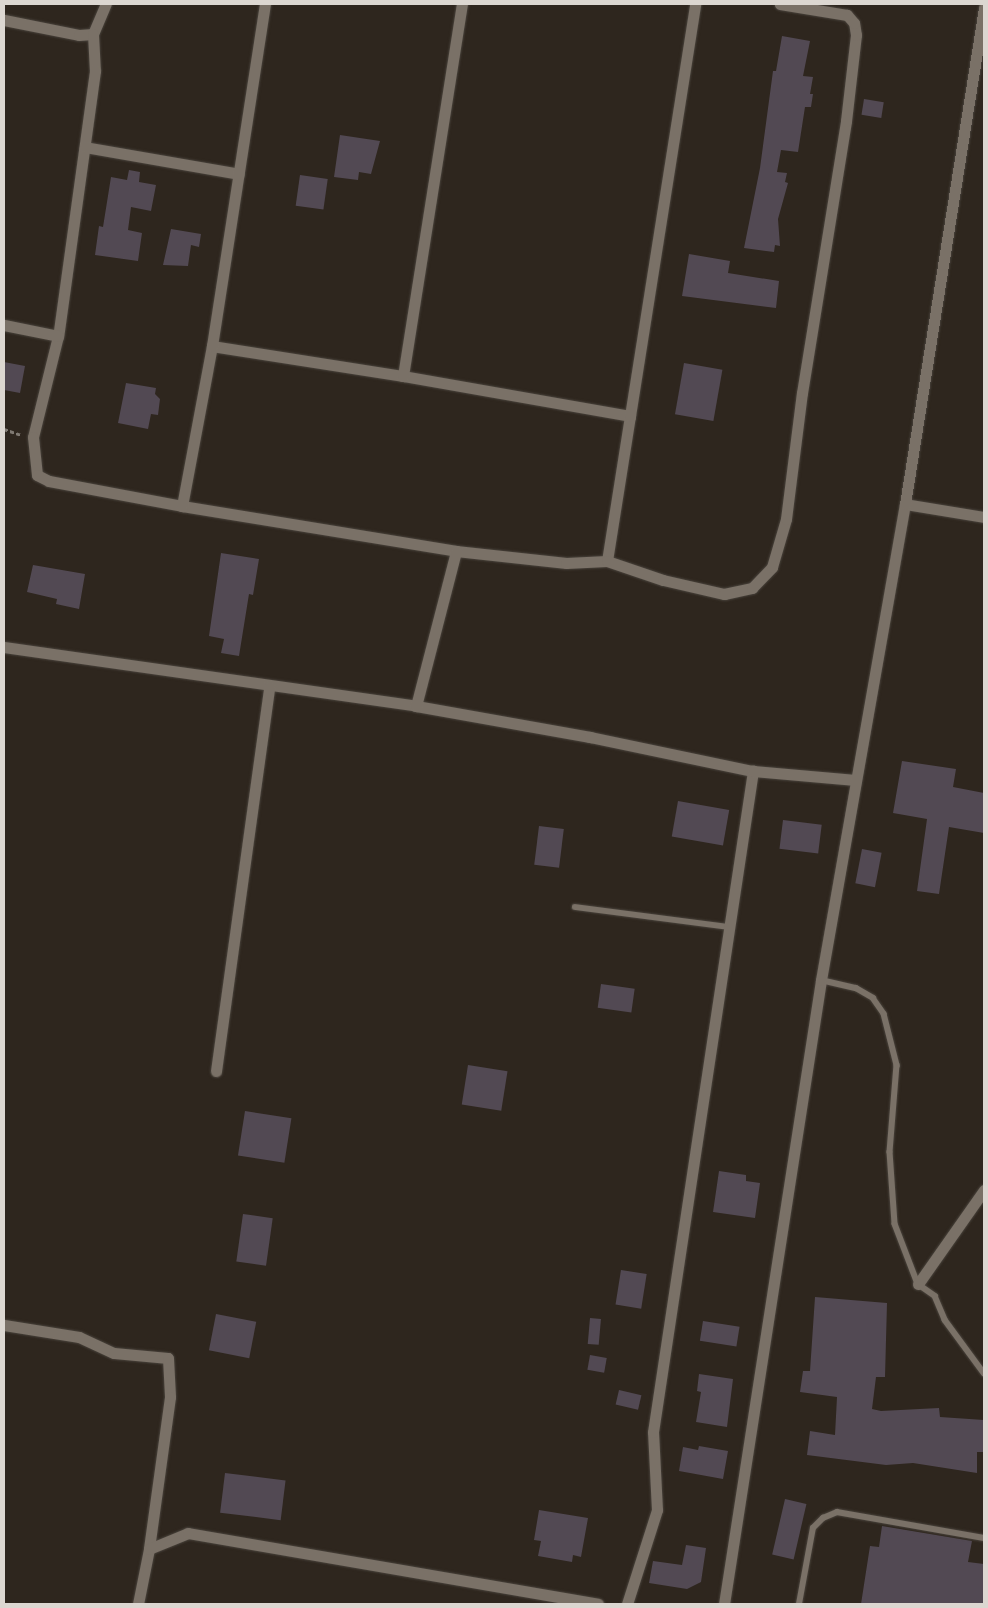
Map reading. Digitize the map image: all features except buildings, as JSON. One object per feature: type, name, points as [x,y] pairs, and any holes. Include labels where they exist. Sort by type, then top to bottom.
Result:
[{"type":"street","points":[[106,4],[93,34],[95,71],[58,336],[32,438],[37,475],[49,481],[182,506],[456,551],[566,563],[607,561],[663,580],[724,594],[752,588],[772,566],[786,519],[802,393],[846,121],[856,36],[854,24],[847,15],[780,4]]},
{"type":"street","points":[[182,506],[212,346],[265,4]]},
{"type":"street","points":[[403,376],[462,4]]},
{"type":"street","points":[[607,561],[695,4]]},
{"type":"street","points":[[724,1604],[821,980],[905,504],[983,33],[984,8]]},
{"type":"street","points":[[4,20],[79,35],[93,34]]},
{"type":"street","points":[[85,147],[239,174]]},
{"type":"street","points":[[4,325],[58,336]]},
{"type":"street","points":[[212,346],[403,376],[630,416]]},
{"type":"street","points":[[905,504],[984,517]]},
{"type":"street","points":[[416,706],[456,551]]},
{"type":"street","points":[[4,647],[269,687],[416,706],[590,737],[752,771],[856,780]]},
{"type":"street","points":[[216,1071],[269,687]]},
{"type":"street","points":[[627,1604],[657,1510],[653,1432],[752,771]]},
{"type":"street","points":[[918,1284],[984,1190]]},
{"type":"street","points":[[4,1325],[80,1337],[114,1353],[168,1358],[170,1397],[149,1549],[138,1604]]},
{"type":"street","points":[[149,1549],[188,1533],[598,1604]]},
{"type":"lane","points":[[575,907],[729,927]]},
{"type":"lane","points":[[821,980],[856,988],[872,998],[884,1014],[897,1065],[890,1152],[895,1224],[918,1284],[935,1296],[946,1320],[984,1374]]},
{"type":"lane","points":[[799,1604],[813,1528],[824,1518],[837,1512],[984,1538]]},
{"type":"path","points":[[4,429],[32,438]]}]
